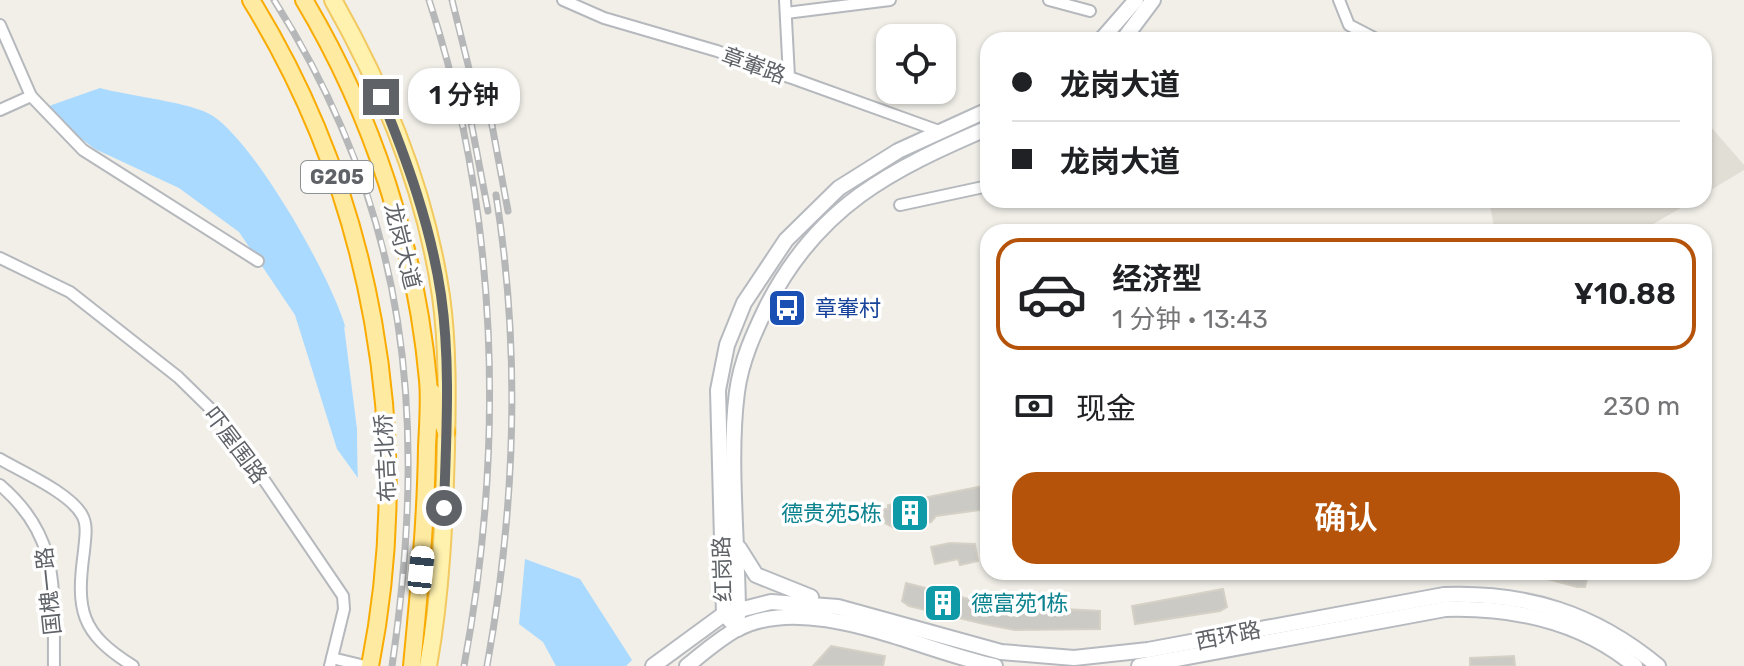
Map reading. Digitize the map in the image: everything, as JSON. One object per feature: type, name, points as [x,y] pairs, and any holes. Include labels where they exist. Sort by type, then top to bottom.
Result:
[{"type":"highway","name":"龙岗大道","points":[[251,0],[306,102],[335,170],[370,294],[381,369]]},
{"type":"highway","name":"龙岗大道","points":[[304,0],[355,98],[387,184],[414,289],[429,383],[427,462]]},
{"type":"highway","name":"布吉北桥","points":[[368,666],[387,547],[388,495],[381,369]]},
{"type":"highway","points":[[429,383],[446,432]]},
{"type":"highway","name":"布吉北桥","points":[[412,666],[427,462]]},
{"type":"main road","name":"龙岗大道","points":[[333,0],[381,97],[425,225],[443,319],[446,432],[444,533],[428,666]]},
{"type":"main road","points":[[1108,32],[1136,0]]},
{"type":"main road","points":[[1129,32],[1153,0]]},
{"type":"main road","name":"红岗路","points":[[738,629],[731,611],[718,400],[724,358],[737,318],[775,254],[824,200],[883,159],[980,113]]},
{"type":"main road","name":"红岗路","points":[[731,611],[737,538],[735,418],[739,378],[755,333],[781,281],[824,225],[856,196],[906,164],[980,132]]},
{"type":"main road","points":[[737,538],[744,559],[756,575],[838,607]]},
{"type":"main road","name":"西环路","points":[[731,611],[788,601],[838,607],[977,648],[1025,656],[1074,658],[1148,650],[1444,595],[1484,593],[1523,598],[1562,608],[1598,624],[1658,666]]},
{"type":"main road","name":"西环路","points":[[1139,666],[1445,609],[1483,608],[1557,622],[1592,637],[1635,666]]},
{"type":"main road","points":[[653,666],[731,611]]},
{"type":"main road","points":[[687,666],[738,629],[785,618],[818,618],[995,666]]},
{"type":"street","name":"章輋路","points":[[563,0],[717,51],[939,131]]},
{"type":"street","points":[[785,0],[789,77]]},
{"type":"street","points":[[786,13],[890,0]]},
{"type":"street","points":[[1049,0],[1090,11]]},
{"type":"street","points":[[1339,0],[1349,25],[1363,32]]},
{"type":"street","points":[[0,25],[31,96],[83,150],[258,261]]},
{"type":"street","points":[[0,110],[31,96]]},
{"type":"street","points":[[900,205],[980,188]]},
{"type":"street","name":"吓屋围路","points":[[0,258],[70,292],[154,356],[226,424],[338,584],[344,609],[331,662]]},
{"type":"street","points":[[0,459],[63,496],[84,517],[86,533],[79,591],[82,615],[110,651],[133,666]]},
{"type":"street","name":"国槐一路","points":[[0,485],[37,523],[48,554],[53,594],[54,666]]},
{"type":"street","points":[[331,662],[368,666]]},
{"type":"shaded area","points":[[1712,128],[1744,165],[1744,170],[1712,189]]},
{"type":"shaded area","points":[[1490,208],[1680,208],[1654,224],[1494,224]]},
{"type":"water","points":[[100,88],[175,103],[213,116],[250,154],[270,182],[308,245],[345,326],[355,383],[358,478],[337,449],[295,315],[239,232],[179,188],[95,149],[64,126],[49,106]]},
{"type":"water","points":[[525,559],[580,579],[632,660],[626,666],[556,666],[543,642],[519,624]]},
{"type":"pier","points":[[344,326],[350,334],[361,429],[362,479],[358,482],[357,429]]},
{"type":"building","points":[[980,487],[980,510],[936,516],[931,522],[894,528],[885,523],[883,509],[888,509],[888,505]]},
{"type":"building","points":[[950,543],[975,544],[978,561],[960,565],[958,559],[935,564],[931,547]]},
{"type":"building","points":[[1551,580],[1587,580],[1585,587]]},
{"type":"building","points":[[906,583],[992,605],[1100,611],[1100,629],[1015,630],[984,624],[909,606],[902,601]]},
{"type":"building","points":[[1223,589],[1227,607],[1220,611],[1135,624],[1132,606]]},
{"type":"building","points":[[831,646],[885,656],[883,666],[813,666]]},
{"type":"building","points":[[1514,656],[1515,666],[1470,666],[1470,658]]},
{"type":"railway","points":[[274,0],[320,80],[355,160],[381,240],[398,321],[406,404],[408,488],[403,576],[392,666]]},
{"type":"railway","points":[[429,0],[452,81],[470,163],[482,247],[488,331],[486,500],[464,666]]},
{"type":"railway","points":[[452,0],[480,113]]},
{"type":"railway","points":[[486,93],[508,211]]},
{"type":"railway","points":[[467,101],[488,211]]},
{"type":"railway","points":[[487,666],[504,549],[511,431],[509,313],[496,195]]},
{"type":"place","name":"章輋村","points":[[787,308]]},
{"type":"place","name":"德贵苑5栋","points":[[910,513]]},
{"type":"place","name":"德富苑1栋","points":[[943,603]]},
{"type":"route","points":[[381,97],[422,213],[440,294],[446,372],[444,508]]}]
